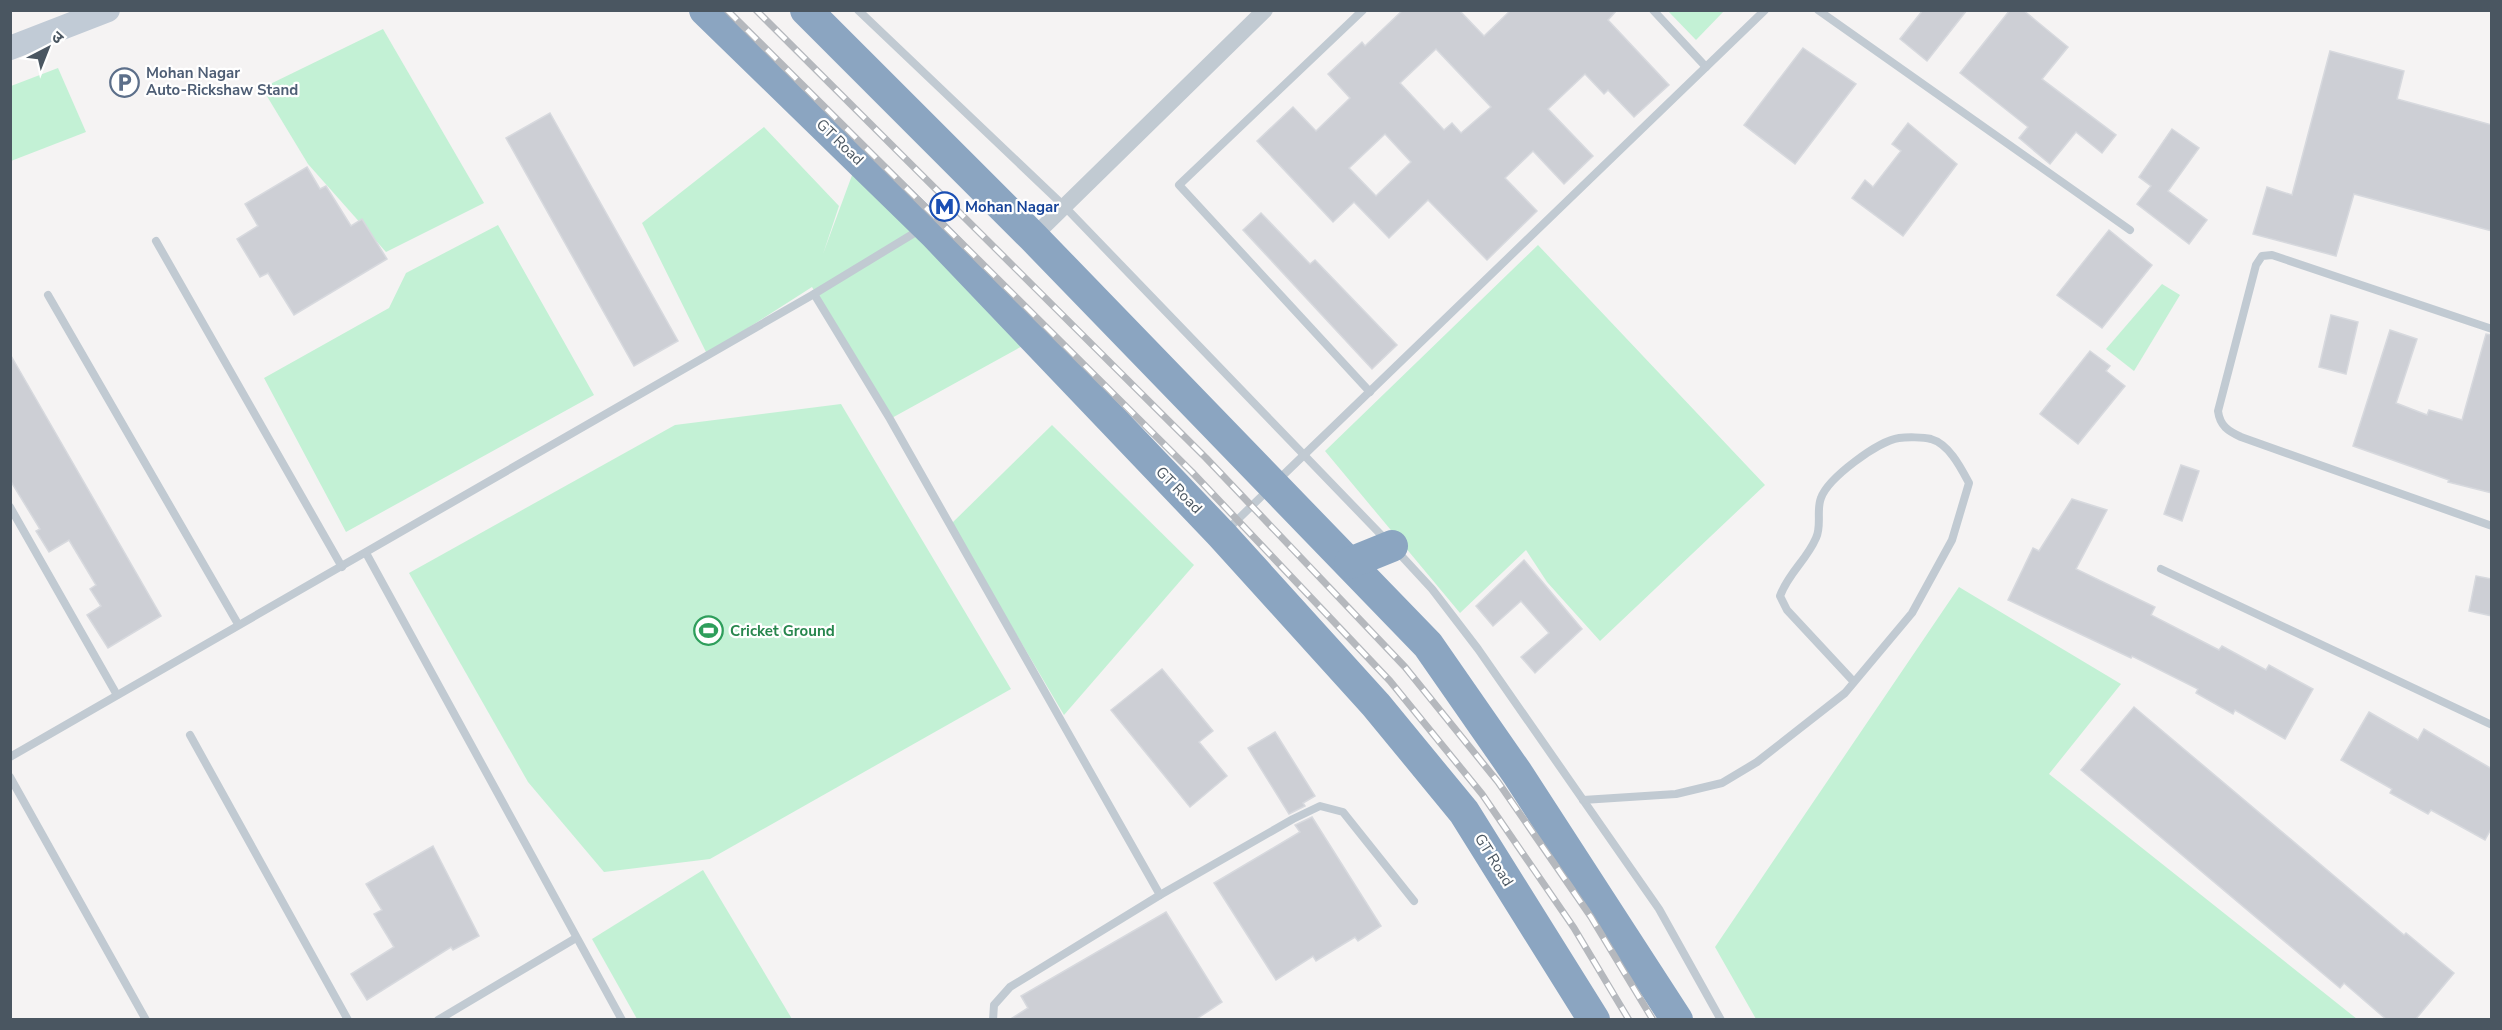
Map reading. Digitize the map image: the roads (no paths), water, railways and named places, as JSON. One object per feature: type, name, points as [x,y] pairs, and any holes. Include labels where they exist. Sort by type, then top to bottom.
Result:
[{"type":"highway","name":"GT Road","points":[[705,10],[927,225],[1222,535],[1376,705],[1464,812],[1594,1020]]},
{"type":"highway","points":[[806,10],[1033,237],[1428,645],[1517,773],[1677,1020]]},
{"type":"highway","points":[[1350,563],[1392,546]]},
{"type":"main road","points":[[10,48],[108,10]]},
{"type":"street","points":[[1033,237],[1265,10]]},
{"type":"lane","points":[[858,10],[1065,207],[1432,589],[1478,649],[1659,909],[1721,1020]]},
{"type":"lane","points":[[1363,10],[1179,185],[1370,392]]},
{"type":"lane","points":[[1653,10],[1706,67]]},
{"type":"lane","points":[[1222,535],[1765,10]]},
{"type":"lane","points":[[1818,10],[2130,230]]},
{"type":"lane","points":[[10,757],[814,294],[927,225]]},
{"type":"lane","points":[[156,241],[342,567]]},
{"type":"lane","points":[[2492,329],[2272,255],[2262,256],[2256,265],[2218,411],[2220,422],[2229,431],[2241,437],[2492,526]]},
{"type":"lane","points":[[814,294],[890,419],[1160,895]]},
{"type":"lane","points":[[48,295],[238,624]]},
{"type":"lane","points":[[1583,800],[1676,794],[1722,783],[1757,762],[1845,693],[1912,613],[1952,540],[1970,483],[1955,458],[1932,439],[1898,438],[1874,449],[1834,477],[1820,498],[1818,536],[1806,558],[1786,578],[1780,596],[1787,610],[1854,682]]},
{"type":"lane","points":[[10,507],[117,695]]},
{"type":"lane","points":[[366,553],[622,1020]]},
{"type":"lane","points":[[2162,569],[2492,725]]},
{"type":"lane","points":[[190,735],[348,1020]]},
{"type":"lane","points":[[10,777],[146,1020]]},
{"type":"lane","points":[[993,1020],[994,1005],[1010,987],[1160,895],[1320,806],[1343,812],[1414,901]]},
{"type":"lane","points":[[438,1020],[576,938]]},
{"type":"railway","points":[[727,10],[1192,472],[1390,681],[1482,794],[1574,928],[1629,1020]]},
{"type":"railway","points":[[756,10],[1206,458],[1405,667],[1498,782],[1591,917],[1653,1020]]},
{"type":"place","name":"Mohan Nagar Auto-Rickshaw Stand","points":[[125,82]]},
{"type":"place","name":"Mohan Nagar","points":[[944,207]]},
{"type":"place","name":"Cricket Ground","points":[[709,631]]}]
